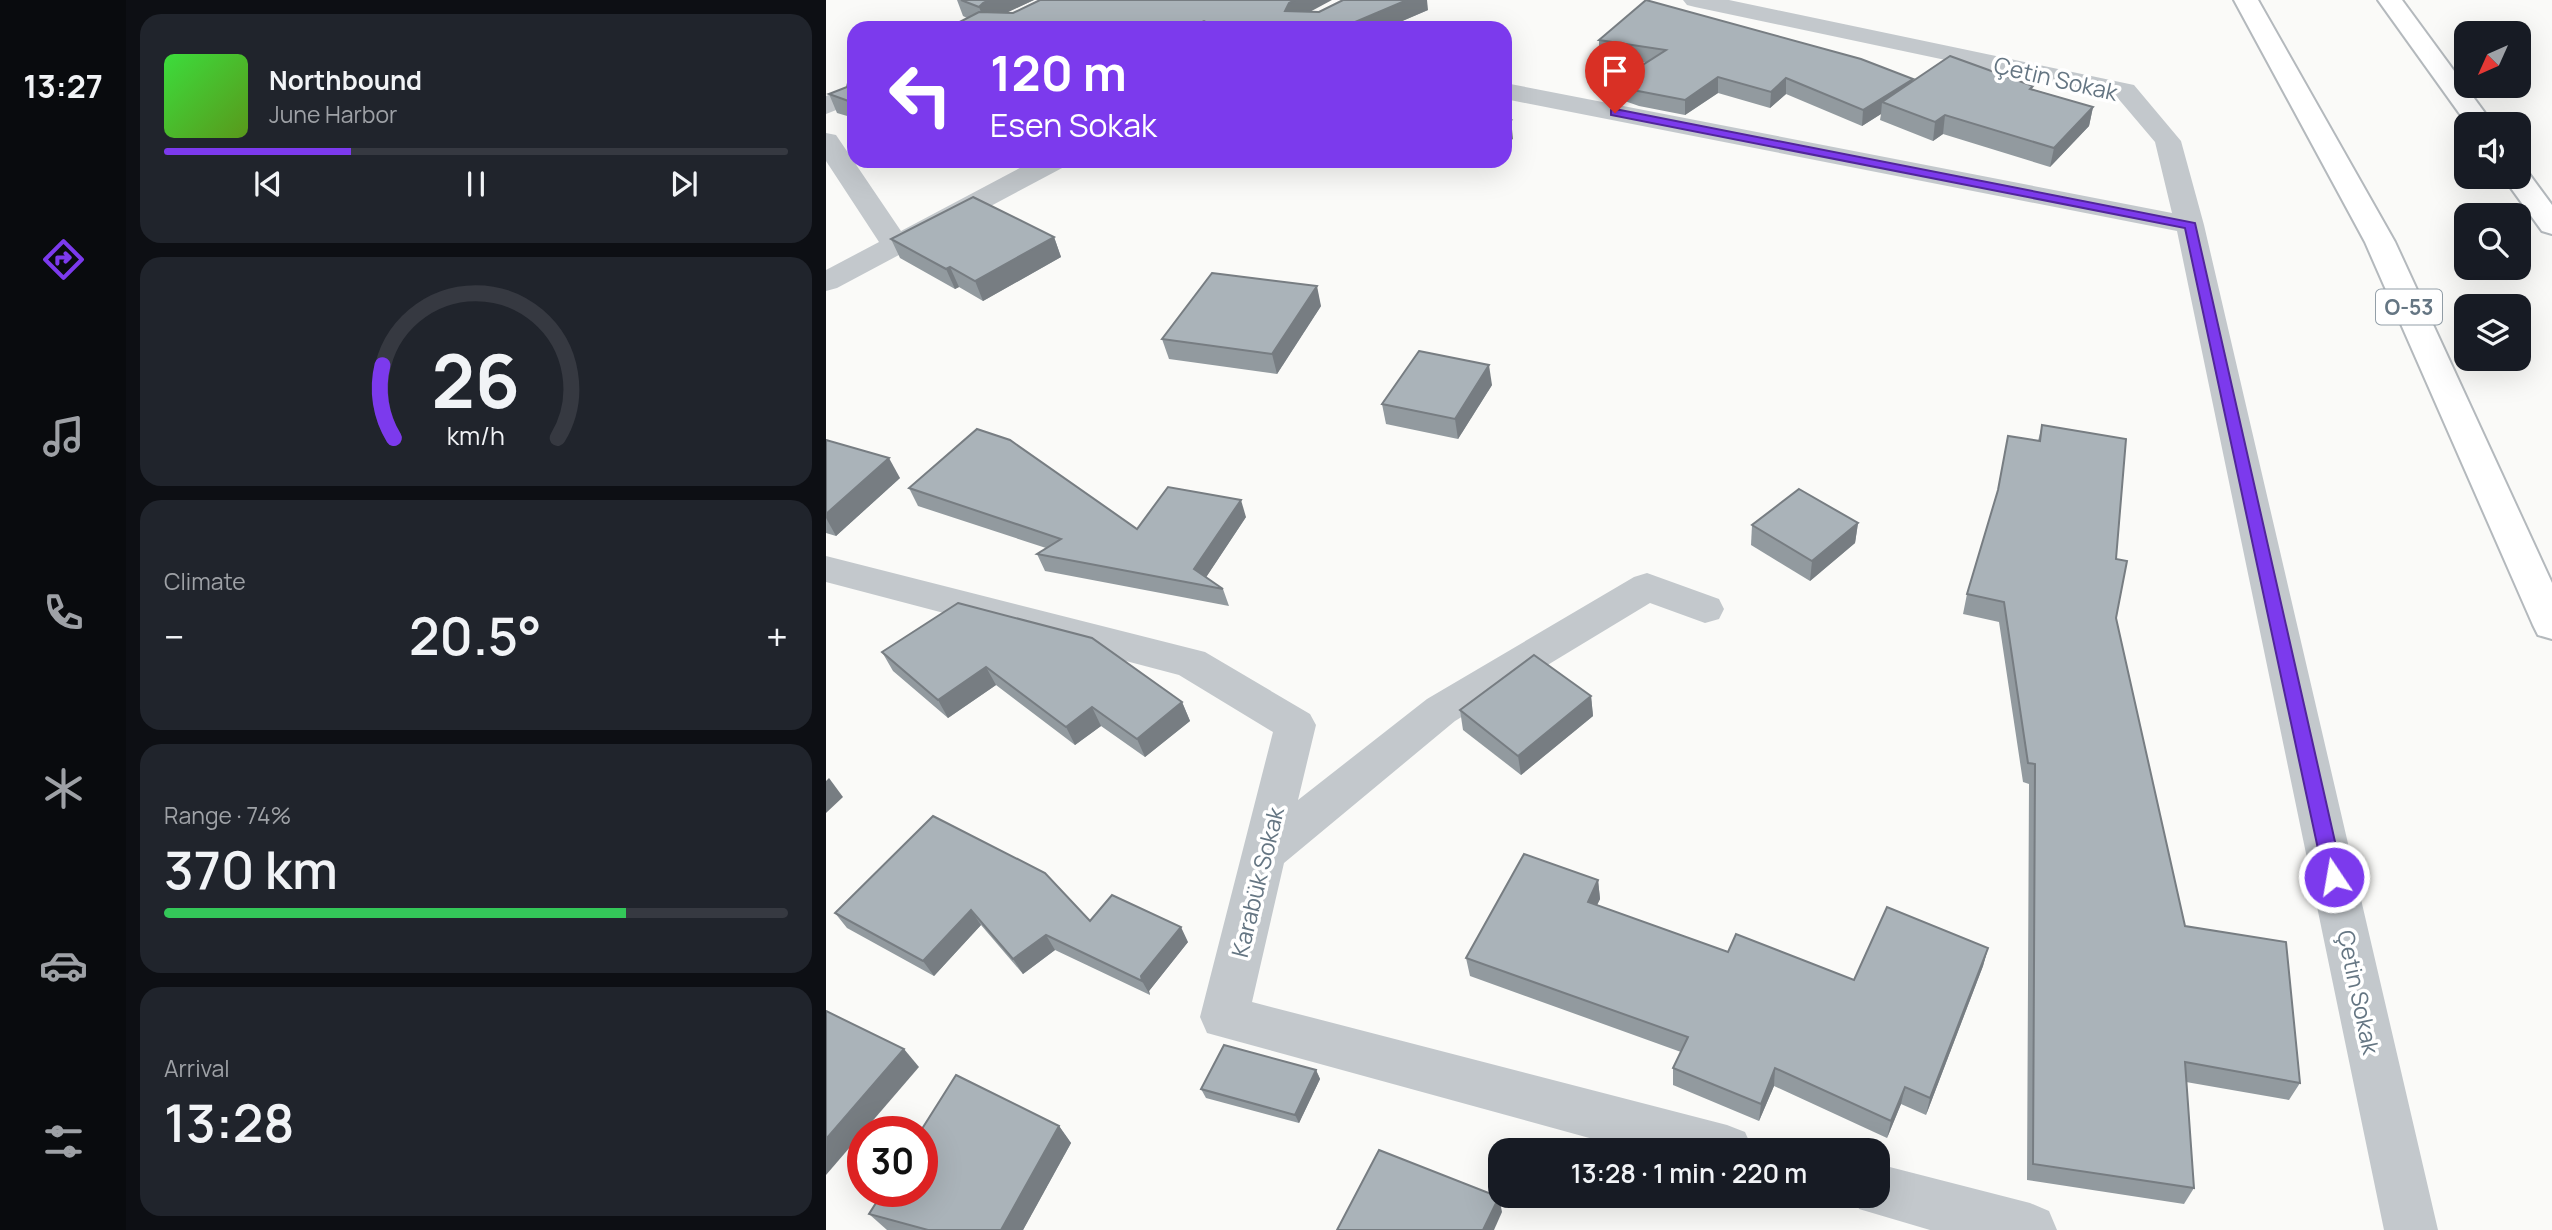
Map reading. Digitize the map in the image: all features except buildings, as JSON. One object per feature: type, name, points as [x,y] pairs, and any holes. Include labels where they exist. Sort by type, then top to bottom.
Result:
[{"type":"highway","name":"O-53","points":[[2246,0],[2380,242],[2552,625]]},
{"type":"highway","points":[[2390,0],[2471,112]]},
{"type":"highway","points":[[2526,189],[2552,225]]},
{"type":"street","name":"Çetin Sokak","points":[[1695,0],[2125,90],[2168,141],[2190,225],[2411,1230]]},
{"type":"street","points":[[1512,92],[2190,225]]},
{"type":"street","points":[[826,106],[847,96]]},
{"type":"street","points":[[826,141],[896,245]]},
{"type":"street","points":[[826,282],[1041,168]]},
{"type":"street","name":"Karabük Sokak","points":[[826,569],[1191,663],[1295,725],[1224,1017],[1682,1138]]},
{"type":"street","points":[[1264,853],[1441,710],[1647,587],[1705,609]]},
{"type":"street","points":[[1890,1193],[2030,1230]]},
{"type":"route","points":[[1615,113],[2190,225],[2334,877]]}]
